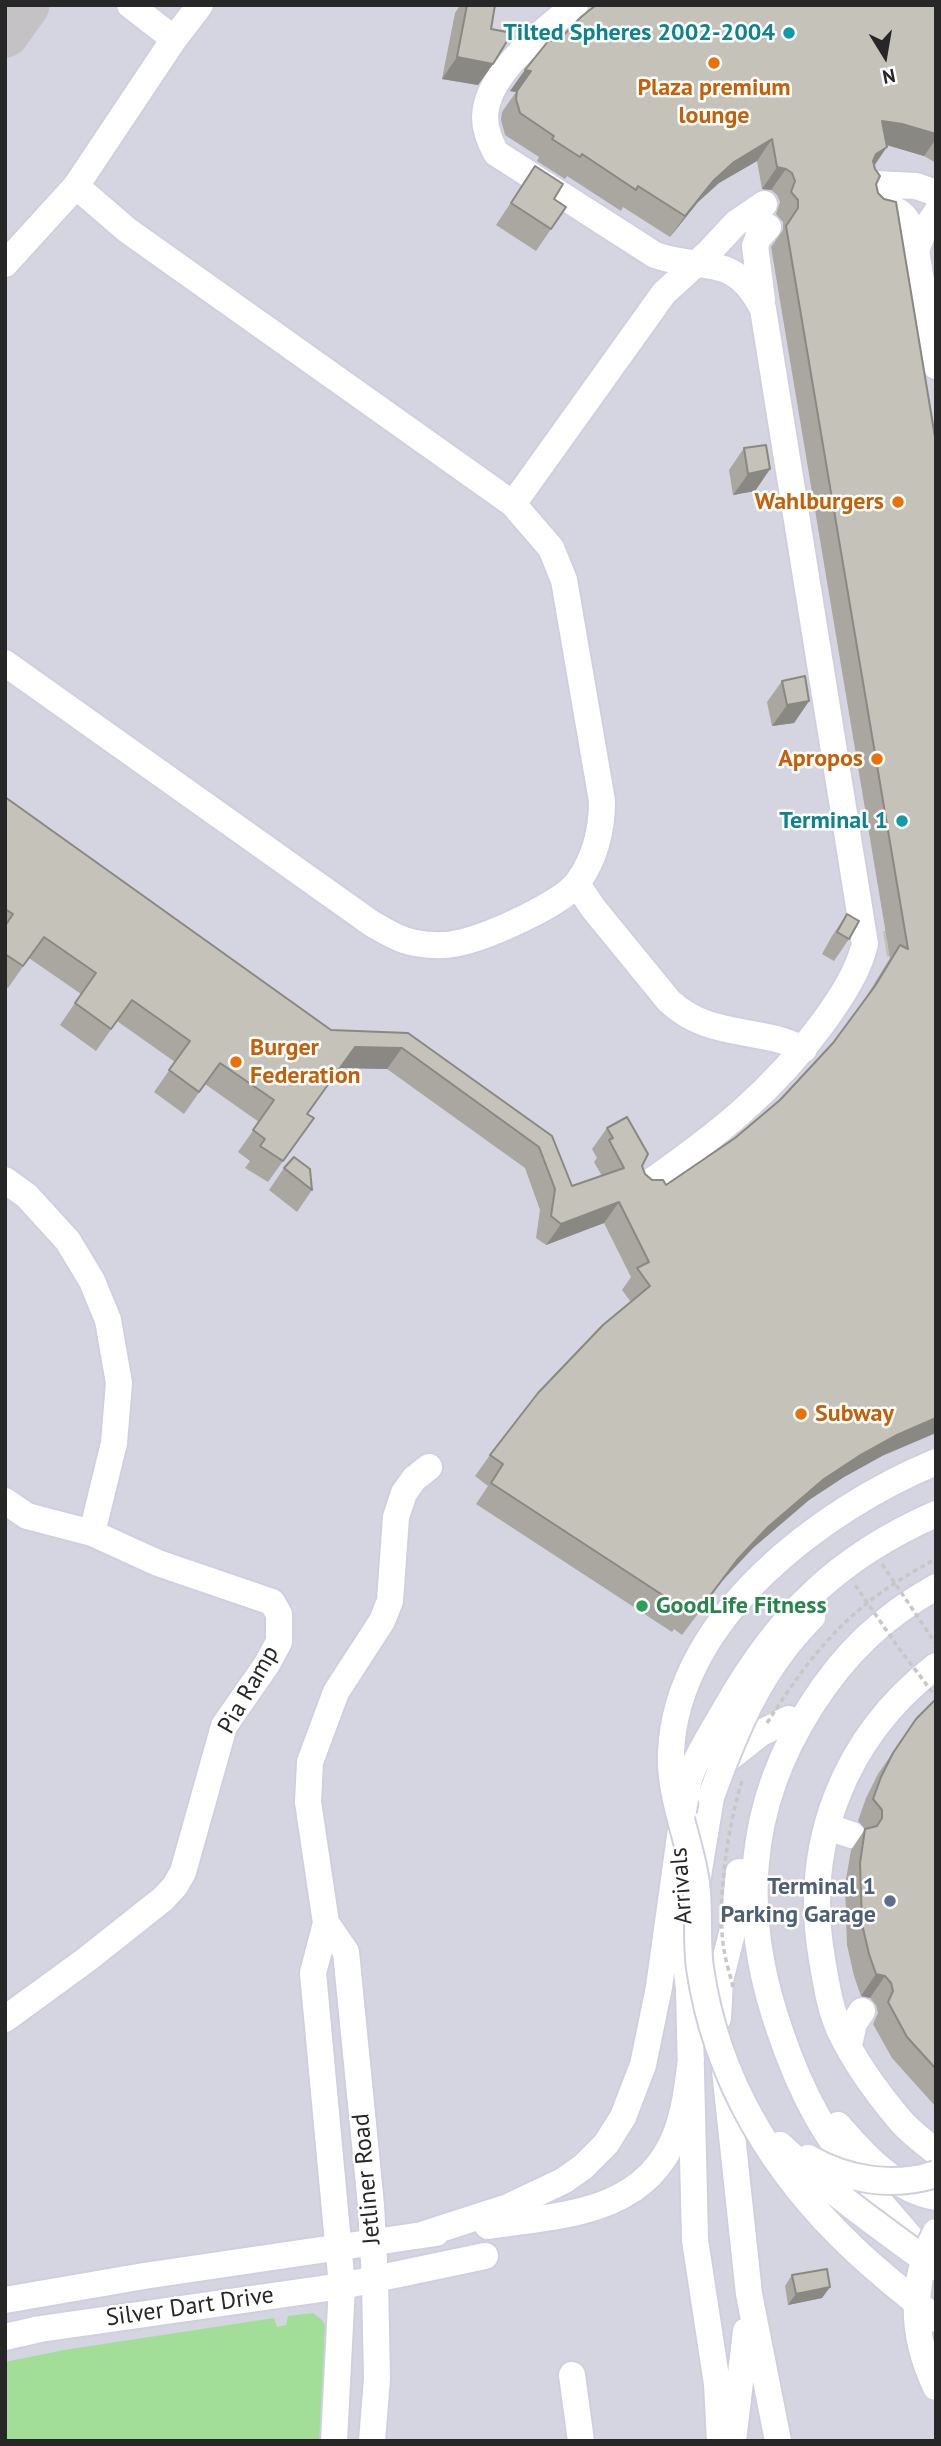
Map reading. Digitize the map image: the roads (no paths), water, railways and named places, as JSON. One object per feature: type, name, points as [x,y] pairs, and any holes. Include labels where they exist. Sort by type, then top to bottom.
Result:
[{"type":"street","points":[[130,5],[174,39]]},
{"type":"street","points":[[5,264],[76,186],[174,39],[200,5]]},
{"type":"street","points":[[575,5],[510,61],[490,96],[485,117],[489,140],[496,153],[655,256],[729,269],[744,279],[763,309]]},
{"type":"street","points":[[5,663],[371,923],[414,943],[438,945],[463,942],[525,917],[556,900],[577,884],[598,841],[602,801],[564,580],[551,548],[513,504],[127,230],[76,186]]},
{"type":"street","points":[[936,193],[916,186],[876,196],[908,220],[936,366]]},
{"type":"street","points":[[916,251],[923,232],[936,212]]},
{"type":"street","points":[[513,504],[664,293],[736,223],[766,216],[755,246],[763,309],[875,944],[804,1049],[758,1100],[700,1147],[643,1187]]},
{"type":"street","points":[[577,884],[601,918],[669,1001],[684,1014],[714,1027],[777,1039],[804,1049]]},
{"type":"street","points":[[5,1180],[27,1196],[68,1241],[92,1281],[108,1320],[119,1383],[114,1443],[92,1533]]},
{"type":"street","points":[[696,1885],[676,1799],[671,1754],[681,1698],[705,1647],[749,1589],[815,1530],[864,1497],[936,1462]]},
{"type":"street","name":"Jetliner Road","points":[[335,2434],[342,2286],[313,1973],[326,1923],[308,1802],[310,1762],[336,1692],[382,1621],[390,1601],[397,1517],[404,1493],[414,1479],[429,1467]]},
{"type":"street","name":"Pia Ramp","points":[[5,1501],[27,1516],[92,1533],[158,1563],[272,1602],[279,1614],[278,1642],[267,1664],[224,1726],[183,1872],[175,1886],[126,1929],[5,2019]]},
{"type":"street","points":[[421,2235],[508,2207],[541,2193],[583,2167],[606,2144],[623,2118],[643,2065],[665,1954],[681,1825],[717,1729],[748,1676],[779,1633],[812,1597],[845,1569],[893,1536],[936,1515]]},
{"type":"street","name":"Arrivals","points":[[935,2267],[810,2173],[776,2141],[731,2085],[717,2053],[703,2008],[681,1917],[676,1847],[689,1779],[734,1693],[775,1633],[824,1582],[874,1546],[936,1515]]},
{"type":"street","points":[[936,1530],[888,1556],[849,1583],[808,1621],[762,1681],[736,1728],[711,1797],[696,1885],[700,1969],[712,2022],[724,2059],[750,2117],[784,2172],[808,2201],[854,2249],[936,2319]]},
{"type":"street","points":[[718,2018],[720,1980],[734,1925],[737,1880],[750,1816],[789,1719],[813,1679],[849,1641],[892,1608],[936,1585]]},
{"type":"street","points":[[935,2267],[836,2148],[804,2092],[768,1991],[755,1921],[755,1861],[765,1810],[783,1759],[805,1716],[831,1675],[867,1635],[936,1585]]},
{"type":"street","points":[[936,1666],[913,1684],[870,1732],[841,1784],[827,1827],[816,1891],[818,1936],[827,1989],[840,2031],[862,2068],[901,2122],[936,2152]]},
{"type":"street","points":[[691,1794],[734,1752],[761,1733],[789,1719]]},
{"type":"street","points":[[827,1827],[852,1835]]},
{"type":"street","points":[[678,1853],[718,2018],[731,2110],[748,2294],[778,2441]]},
{"type":"street","points":[[681,1917],[689,1989],[695,2240],[717,2384],[720,2441]]},
{"type":"street","name":"Jetliner Road","points":[[326,1923],[346,1952],[373,2242],[377,2379],[373,2435]]},
{"type":"street","points":[[849,2045],[854,2023],[862,2011]]},
{"type":"street","points":[[784,2041],[808,2088],[863,2153],[888,2175],[909,2188],[936,2197]]},
{"type":"street","points":[[421,2235],[576,2213],[617,2200],[635,2188],[665,2156],[676,2134],[683,2110],[691,2059]]},
{"type":"street","points":[[724,2059],[742,2090],[765,2120],[793,2147],[830,2170],[883,2181],[907,2180],[936,2174]]},
{"type":"street","points":[[936,2232],[918,2279],[916,2307],[921,2348],[936,2387]]},
{"type":"street","name":"Silver Dart Drive","points":[[5,2300],[144,2276],[421,2235]]},
{"type":"street","name":"Silver Dart Drive","points":[[5,2337],[40,2329],[375,2281],[485,2256]]},
{"type":"street","points":[[733,2441],[741,2384],[748,2294]]},
{"type":"street","points":[[572,2375],[581,2441]]},
{"type":"street","points":[[335,2434],[373,2435]]},
{"type":"tunnel","points":[[885,944],[936,936]]},
{"type":"place","name":"Tilted Spheres 2002-2004","points":[[789,33]]},
{"type":"place","name":"Plaza premium lounge","points":[[714,63]]},
{"type":"place","name":"Wahlburgers","points":[[898,502]]},
{"type":"place","name":"Apropos","points":[[877,759]]},
{"type":"place","name":"Terminal 1","points":[[902,821]]},
{"type":"place","name":"Burger Federation","points":[[236,1062]]},
{"type":"place","name":"Subway","points":[[801,1414]]},
{"type":"place","name":"GoodLife Fitness","points":[[642,1606]]},
{"type":"place","name":"Terminal 1 Parking Garage","points":[[890,1901]]}]
